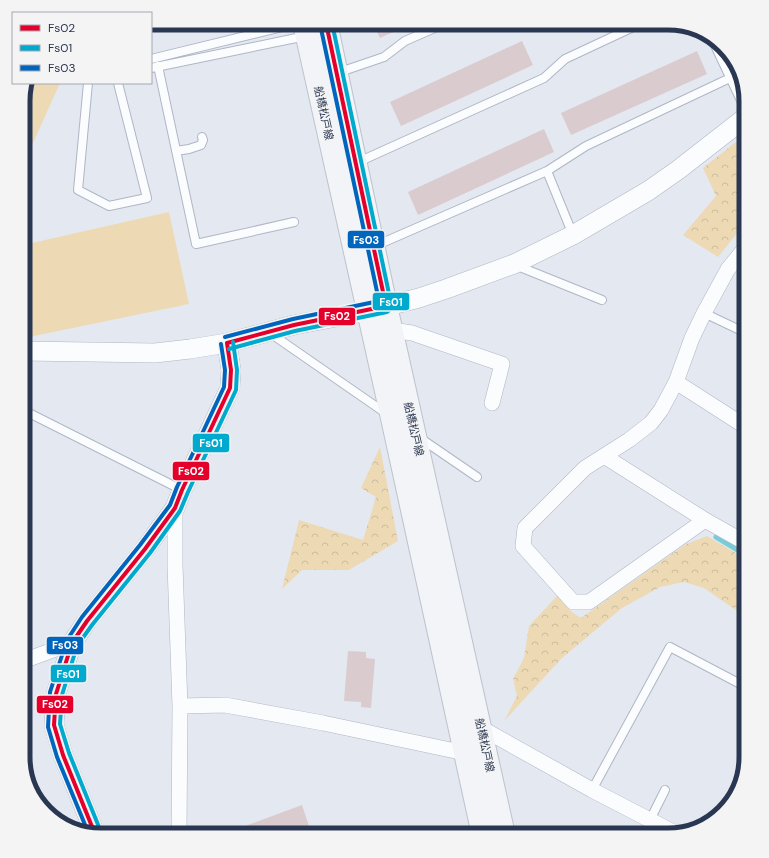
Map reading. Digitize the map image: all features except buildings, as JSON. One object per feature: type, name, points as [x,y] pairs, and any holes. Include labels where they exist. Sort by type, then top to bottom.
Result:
[{"type":"main road","name":"船橋松戸線","points":[[305,30],[377,308],[392,330],[502,828]]},
{"type":"main road","name":"船橋松戸線","points":[[327,30],[373,247],[377,308],[392,418],[481,828]]},
{"type":"street","points":[[30,351],[155,353],[227,343],[294,325],[377,308],[446,289],[514,264],[573,235],[648,191],[739,123]]},
{"type":"street","points":[[705,520],[589,602],[573,602],[523,546],[524,528],[585,468],[629,440],[651,423],[661,410],[676,382],[692,338],[704,313],[728,269],[739,256]]},
{"type":"street","points":[[392,330],[412,333],[502,364],[492,403]]},
{"type":"street","points":[[92,827],[63,755],[54,725],[56,694],[72,643],[175,508],[230,388],[227,343]]},
{"type":"street","points":[[676,382],[739,422]]},
{"type":"street","points":[[604,456],[739,540]]},
{"type":"street","points":[[175,508],[175,565],[180,706],[179,828]]},
{"type":"street","points":[[30,658],[72,643]]},
{"type":"street","points":[[180,706],[225,705],[323,723],[465,753]]},
{"type":"street","points":[[481,728],[592,790],[665,828]]},
{"type":"lane","points":[[152,59],[290,30]]},
{"type":"lane","points":[[293,30],[155,67],[176,151],[196,244],[294,222]]},
{"type":"lane","points":[[336,73],[384,57],[405,42],[431,30]]},
{"type":"lane","points":[[356,164],[544,78],[565,59],[627,30]]},
{"type":"lane","points":[[717,50],[738,95]]},
{"type":"lane","points":[[373,247],[547,172],[586,146],[730,78]]},
{"type":"lane","points":[[88,84],[78,190],[110,206],[147,198],[118,84]]},
{"type":"lane","points":[[176,151],[200,145],[203,140],[202,137]]},
{"type":"lane","points":[[547,172],[573,235]]},
{"type":"lane","points":[[514,264],[523,269],[602,300]]},
{"type":"lane","points":[[704,313],[739,330]]},
{"type":"lane","points":[[269,332],[392,418]]},
{"type":"lane","points":[[30,414],[182,490]]},
{"type":"lane","points":[[416,436],[477,477]]},
{"type":"lane","points":[[592,790],[670,647],[739,683]]},
{"type":"lane","points":[[650,820],[665,790]]},
{"type":"green space","points":[[32,84],[60,84],[30,149],[30,96]]},
{"type":"green space","points":[[739,140],[739,231],[718,257],[683,235],[716,196],[703,168]]},
{"type":"green space","points":[[169,212],[189,304],[30,337],[30,243]]},
{"type":"green space","points":[[380,447],[398,541],[349,570],[302,570],[282,589],[299,520],[363,540],[376,497],[361,488]]},
{"type":"green space","points":[[707,536],[739,555],[739,612],[704,588],[684,582],[660,587],[622,608],[562,658],[504,721],[517,696],[513,679],[524,658],[529,626],[557,596],[573,613],[581,618],[686,544]]},
{"type":"waterway","points":[[716,537],[739,551]]},
{"type":"transit line","name":"Fs03","points":[[225,337],[293,319],[379,301],[321,30]]},
{"type":"transit line","name":"Fs02","points":[[227,343],[294,325],[386,306],[327,30]]},
{"type":"transit line","name":"Fs01","points":[[229,349],[295,331],[387,312],[392,308],[333,30]]},
{"type":"transit line","name":"Fs01","points":[[99,828],[69,753],[60,724],[62,695],[77,646],[150,553],[180,511],[236,390],[237,370],[233,342]]},
{"type":"transit line","name":"Fs02","points":[[92,827],[63,755],[54,725],[56,694],[72,643],[87,621],[145,549],[175,508],[230,388],[231,370],[227,343]]},
{"type":"transit line","name":"Fs03","points":[[86,826],[57,757],[48,727],[50,692],[67,640],[82,617],[170,505],[224,387],[225,370],[221,344]]}]
